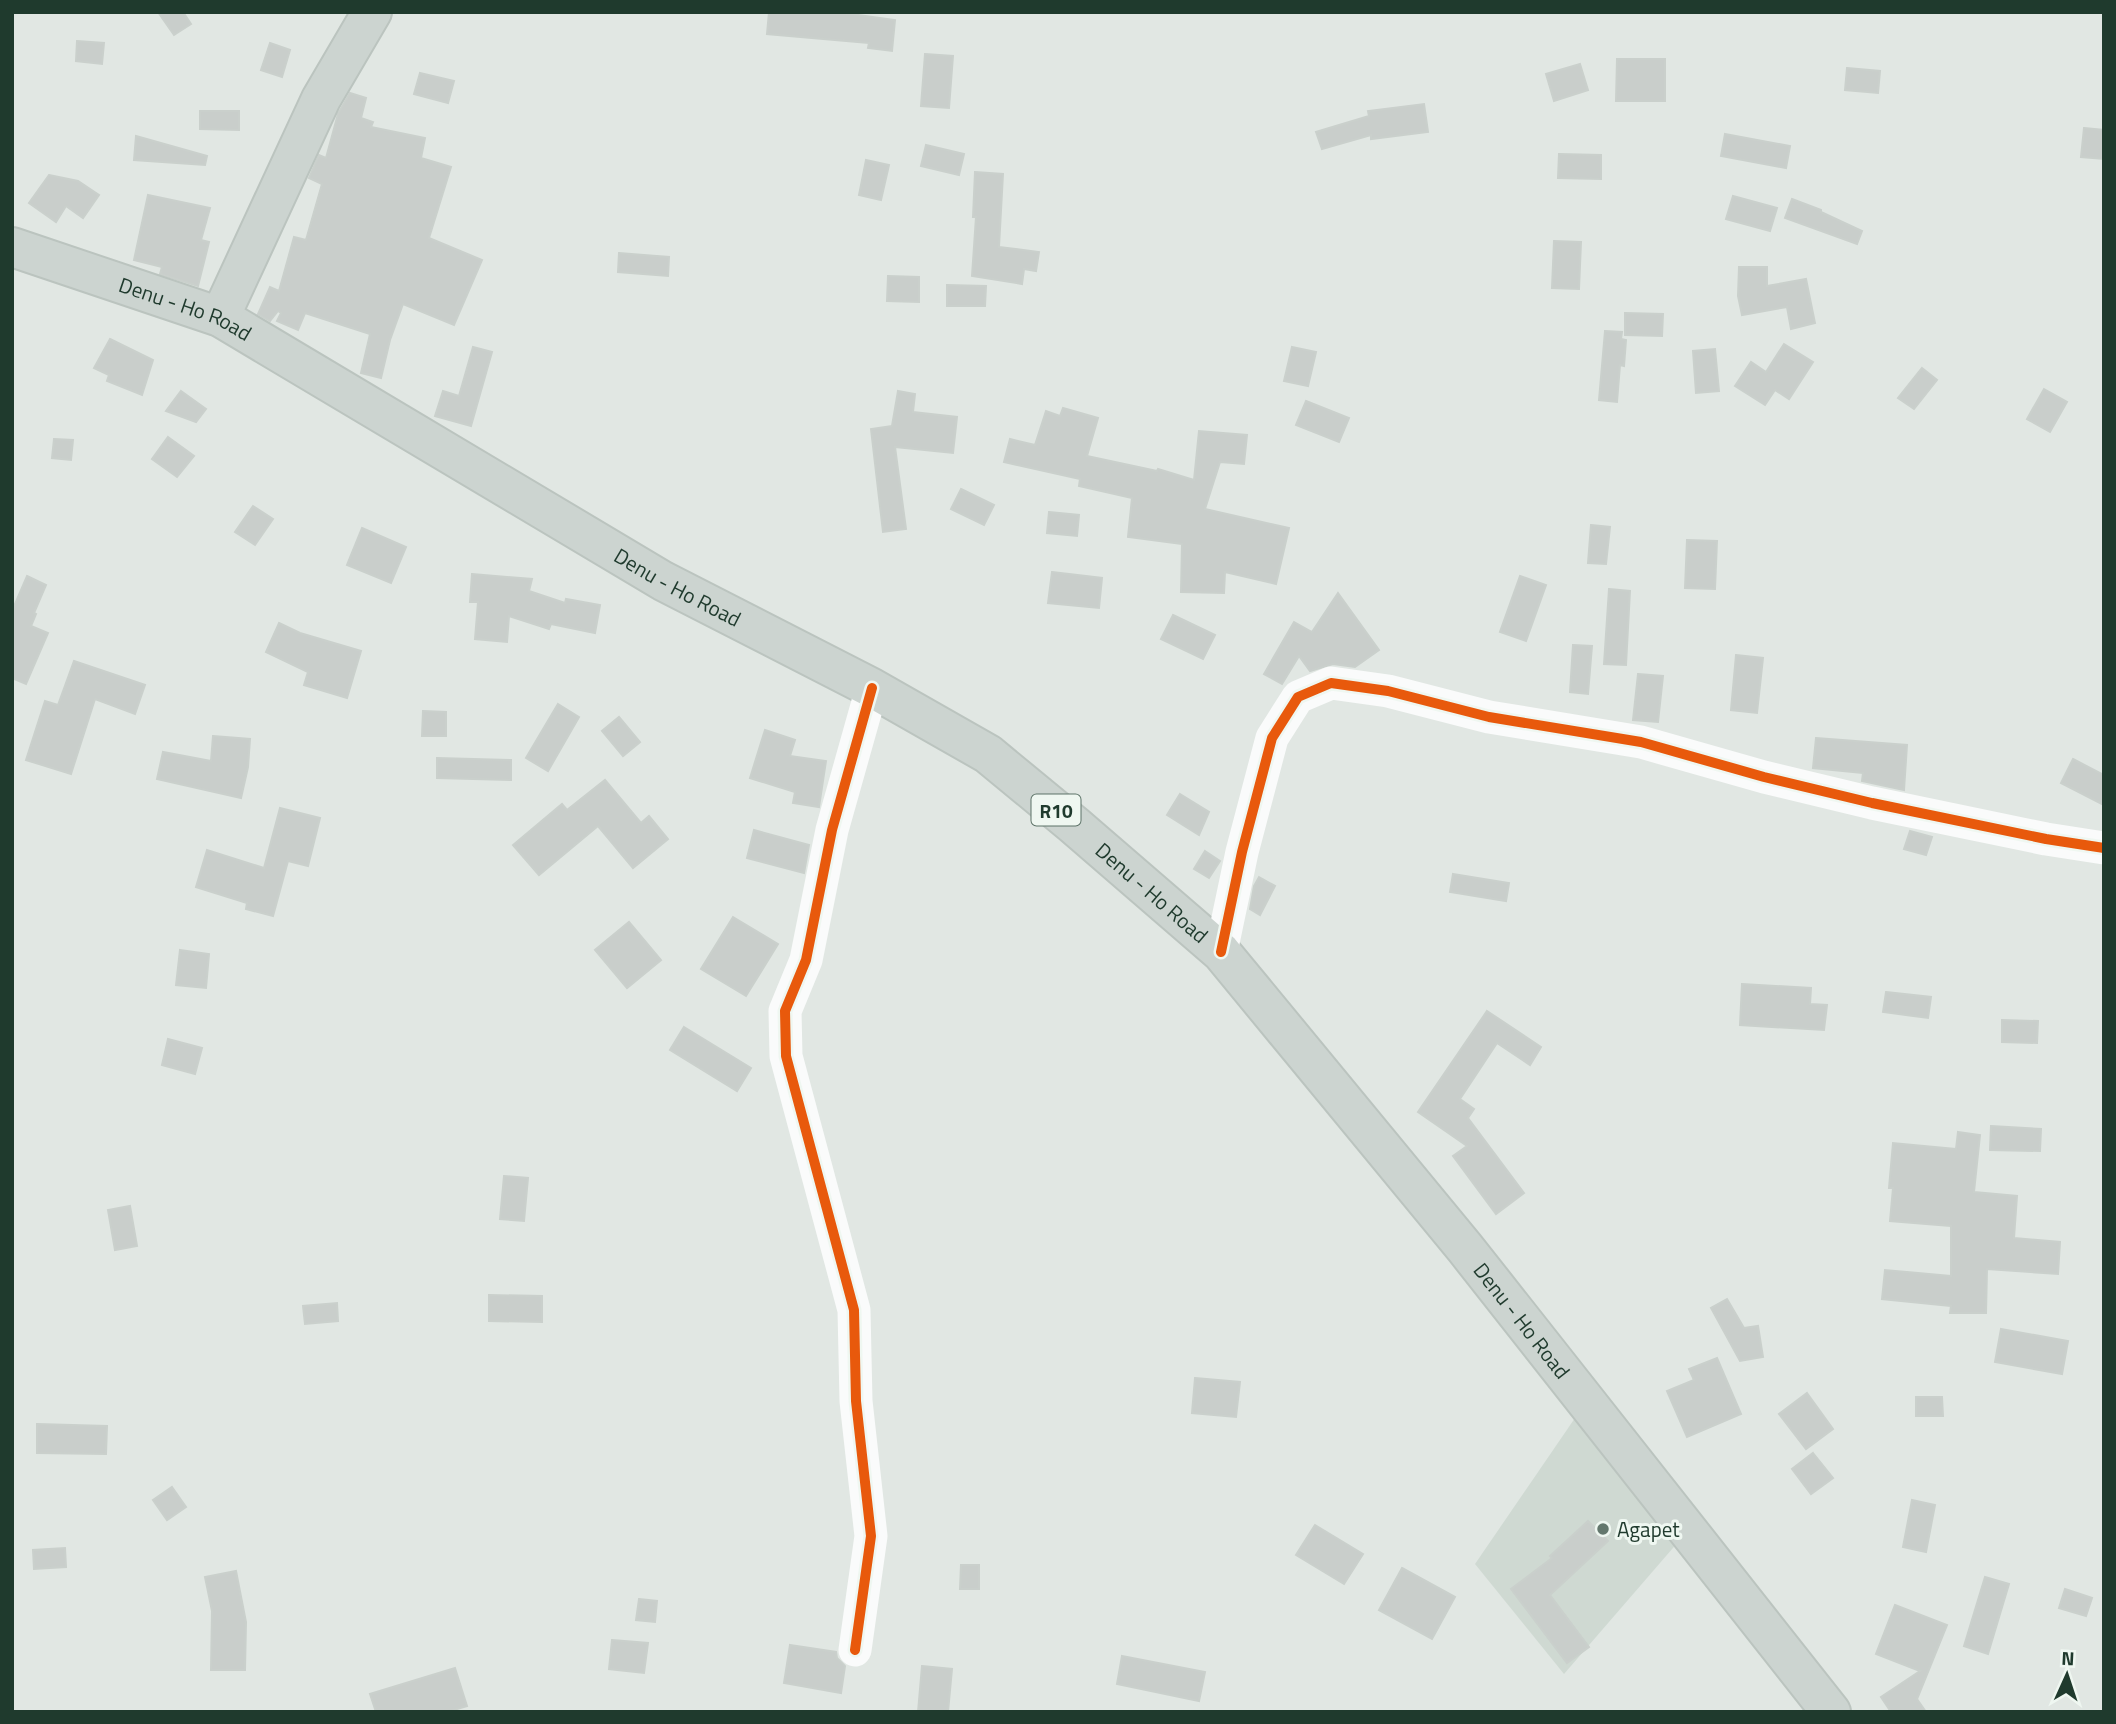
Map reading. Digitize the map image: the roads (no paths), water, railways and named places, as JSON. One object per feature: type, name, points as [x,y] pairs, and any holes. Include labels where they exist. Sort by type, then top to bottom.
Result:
[{"type":"main road","points":[[220,317],[321,100],[372,12]]},
{"type":"main road","name":"Denu - Ho Road","points":[[12,247],[220,317],[663,580],[872,688],[988,754],[1221,953],[1465,1248],[1831,1712]]},
{"type":"street","points":[[1221,953],[1242,852],[1272,738],[1298,697],[1331,683],[1388,691],[1489,717],[1641,742],[1764,777],[1872,803],[2046,839],[2104,848]]},
{"type":"street","points":[[855,1650],[872,1536],[856,1401],[855,1310],[786,1056],[785,1011],[806,960],[832,830],[872,688]]},
{"type":"place","name":"Agapet","points":[[1603,1529]]}]
